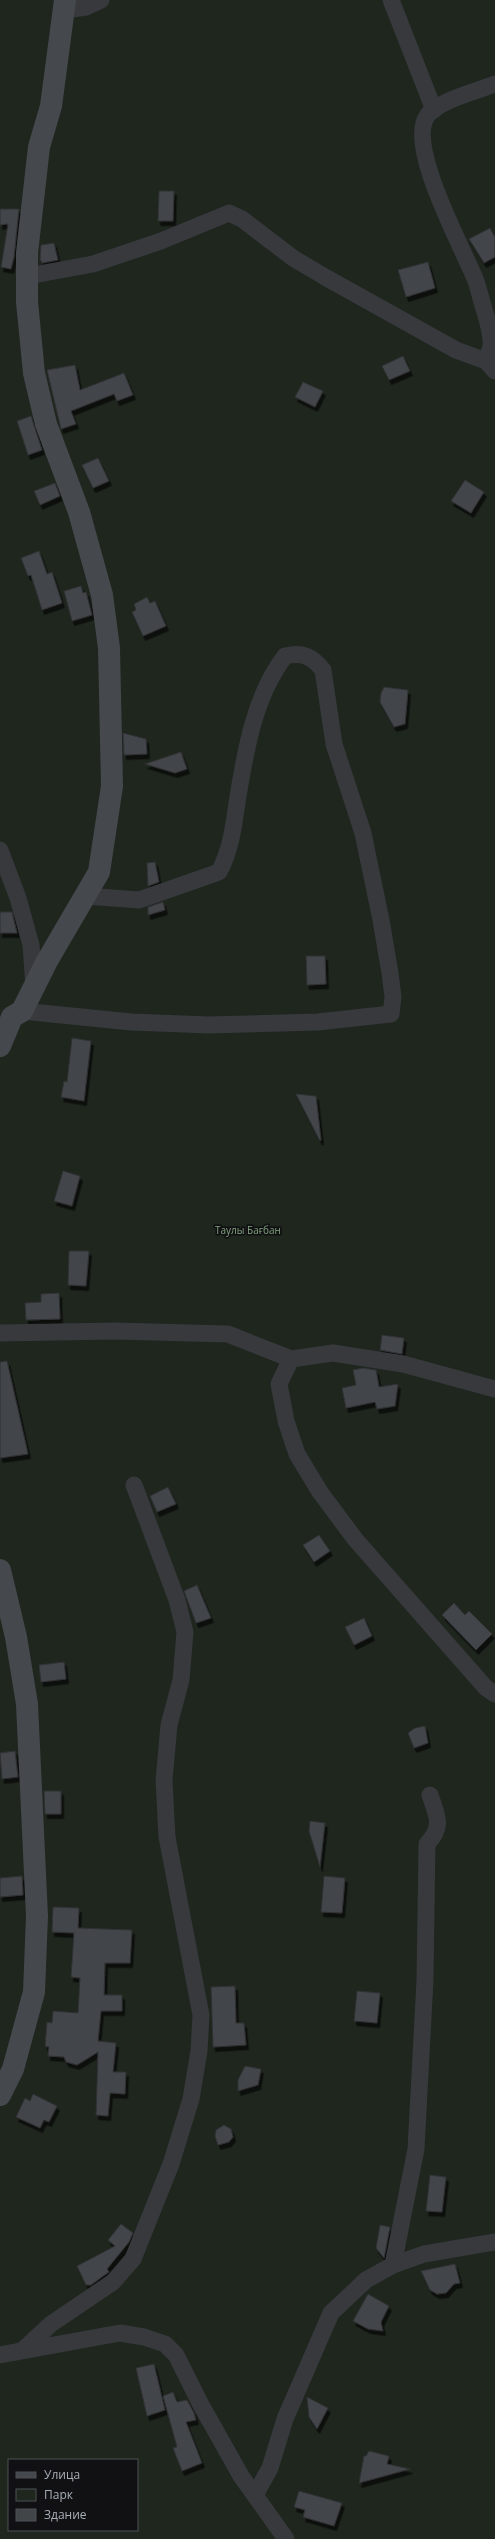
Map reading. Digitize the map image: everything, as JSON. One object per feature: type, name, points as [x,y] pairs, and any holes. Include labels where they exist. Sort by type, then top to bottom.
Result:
[{"type":"street","points":[[0,1046],[11,1015],[35,990],[47,961],[86,896],[98,872],[112,786],[109,648],[102,595],[79,512],[46,424],[34,373],[27,302],[27,253],[39,147],[51,106],[65,5],[86,6],[101,0]]},
{"type":"street","points":[[391,0],[434,110]]},
{"type":"street","points":[[28,276],[93,264],[161,241],[229,213],[242,219],[293,258],[325,277],[449,347],[491,366],[490,331],[478,289],[432,183],[425,156],[421,129],[427,115],[447,100],[464,96],[495,84]]},
{"type":"street","points":[[11,1015],[209,1025],[318,1022],[391,1014],[392,997],[390,973],[363,833],[334,744],[323,670],[315,660],[299,653],[285,656],[269,680],[259,704],[244,762],[227,857],[219,872],[138,900],[86,896]]},
{"type":"street","points":[[0,850],[18,898],[31,945],[35,990]]},
{"type":"street","points":[[0,1333],[116,1331],[228,1334],[291,1359],[333,1353],[403,1364],[495,1389]]},
{"type":"street","points":[[291,1359],[279,1384],[286,1420],[296,1454],[320,1492],[354,1539],[424,1620],[486,1688],[495,1694]]},
{"type":"street","points":[[23,2350],[51,2324],[113,2282],[133,2258],[172,2164],[191,2099],[199,2051],[201,2015],[167,1837],[164,1780],[169,1725],[180,1680],[185,1632],[177,1600],[134,1485]]},
{"type":"street","points":[[0,1570],[16,1638],[27,1704],[37,1916],[34,1992],[13,2069],[0,2095]]},
{"type":"street","points":[[393,2265],[416,2149],[425,1980],[427,1844],[435,1836],[439,1823],[430,1795]]},
{"type":"street","points":[[254,2494],[270,2468],[285,2419],[331,2313],[366,2280],[393,2265],[424,2254],[495,2242]]},
{"type":"street","points":[[0,2355],[120,2333],[144,2337],[164,2344],[176,2355],[237,2469],[286,2539]]},
{"type":"green space","name":"Таулы Бағбан","points":[[0,0],[495,0],[495,2539],[0,2539]]},
{"type":"building","points":[[159,191],[174,191],[173,221],[158,221]]},
{"type":"building","points":[[0,209],[19,209],[14,257],[11,269],[1,267],[8,224],[0,225]]},
{"type":"building","points":[[490,228],[495,237],[495,257],[484,263],[469,239]]},
{"type":"building","points":[[54,243],[58,260],[42,263],[40,259],[41,245]]},
{"type":"building","points":[[428,262],[435,288],[406,297],[398,270]]},
{"type":"building","points":[[403,356],[410,371],[389,380],[382,366]]},
{"type":"building","points":[[75,365],[80,390],[124,373],[133,395],[117,401],[114,394],[71,411],[76,424],[61,429],[47,370]]},
{"type":"building","points":[[303,382],[323,391],[315,407],[295,397]]},
{"type":"building","points":[[31,416],[42,450],[28,455],[17,421]]},
{"type":"building","points":[[98,458],[109,481],[93,488],[82,465]]},
{"type":"building","points":[[465,480],[484,492],[471,513],[451,501]]},
{"type":"building","points":[[55,483],[60,496],[40,505],[34,491]]},
{"type":"building","points":[[39,551],[47,574],[52,572],[62,603],[42,610],[31,575],[28,576],[21,558]]},
{"type":"building","points":[[81,586],[83,593],[86,592],[92,615],[72,621],[64,591]]},
{"type":"building","points":[[147,597],[150,603],[155,601],[166,626],[143,636],[132,612],[136,610],[134,604]]},
{"type":"building","points":[[384,687],[408,690],[405,724],[394,727],[380,702],[381,693]]},
{"type":"building","points":[[123,733],[146,739],[147,754],[124,755]]},
{"type":"building","points":[[181,752],[187,769],[175,773],[145,764]]},
{"type":"building","points":[[155,862],[159,882],[148,886],[147,863]]},
{"type":"building","points":[[163,902],[165,910],[148,915],[148,907]]},
{"type":"building","points":[[0,912],[12,912],[17,933],[0,933]]},
{"type":"building","points":[[306,956],[325,956],[326,984],[307,985]]},
{"type":"building","points":[[72,1038],[91,1041],[84,1101],[61,1097],[64,1081],[67,1082]]},
{"type":"building","points":[[296,1094],[316,1096],[320,1141]]},
{"type":"building","points":[[63,1171],[80,1176],[72,1206],[54,1201]]},
{"type":"building","points":[[69,1251],[89,1251],[86,1286],[68,1285]]},
{"type":"building","points":[[59,1293],[60,1319],[26,1320],[25,1303],[41,1302],[41,1294]]},
{"type":"building","points":[[382,1335],[404,1338],[402,1354],[380,1350]]},
{"type":"building","points":[[7,1361],[28,1454],[0,1458],[0,1362]]},
{"type":"building","points":[[363,1368],[376,1370],[379,1387],[398,1384],[395,1406],[377,1409],[375,1402],[346,1408],[342,1388],[356,1385],[353,1370]]},
{"type":"building","points":[[168,1487],[176,1504],[157,1512],[150,1496]]},
{"type":"building","points":[[319,1535],[330,1551],[314,1562],[303,1545]]},
{"type":"building","points":[[197,1585],[211,1618],[196,1623],[184,1591]]},
{"type":"building","points":[[454,1603],[465,1615],[469,1611],[492,1634],[476,1650],[442,1615]]},
{"type":"building","points":[[364,1618],[372,1636],[354,1645],[345,1627]]},
{"type":"building","points":[[64,1662],[66,1679],[41,1682],[39,1665]]},
{"type":"building","points":[[425,1726],[428,1743],[414,1748],[408,1733],[415,1728]]},
{"type":"building","points":[[15,1751],[18,1777],[2,1779],[0,1753]]},
{"type":"building","points":[[44,1791],[61,1791],[61,1814],[45,1814]]},
{"type":"building","points":[[310,1821],[325,1823],[320,1867],[309,1831]]},
{"type":"building","points":[[22,1876],[23,1895],[0,1897],[0,1878]]},
{"type":"building","points":[[324,1876],[345,1878],[342,1913],[321,1912]]},
{"type":"building","points":[[53,1907],[79,1908],[78,1928],[132,1930],[130,1963],[105,1963],[104,1995],[122,1995],[122,2011],[101,2011],[98,2041],[116,2043],[113,2072],[126,2072],[125,2094],[110,2093],[108,2116],[96,2115],[98,2052],[77,2065],[66,2062],[64,2057],[48,2056],[49,2047],[45,2046],[47,2022],[52,2023],[53,2011],[78,2013],[80,1978],[71,1977],[74,1933],[52,1932]]},
{"type":"building","points":[[235,1986],[236,2023],[244,2023],[246,2045],[213,2047],[211,1987]]},
{"type":"building","points":[[357,1991],[380,1993],[377,2023],[354,2021]]},
{"type":"building","points":[[245,2066],[261,2069],[258,2085],[238,2091],[238,2080]]},
{"type":"building","points":[[33,2094],[57,2106],[49,2122],[44,2120],[40,2128],[16,2117],[25,2098],[30,2101]]},
{"type":"building","points":[[224,2125],[231,2129],[233,2137],[229,2142],[218,2145],[215,2136],[216,2130]]},
{"type":"building","points":[[430,2175],[446,2177],[442,2212],[426,2211]]},
{"type":"building","points":[[121,2224],[133,2233],[129,2242],[107,2269],[109,2272],[91,2285],[86,2285],[77,2266],[115,2246],[108,2240]]},
{"type":"building","points":[[380,2225],[390,2227],[384,2258],[376,2248]]},
{"type":"building","points":[[455,2264],[460,2283],[454,2284],[446,2293],[437,2294],[430,2290],[421,2271]]},
{"type":"building","points":[[368,2294],[389,2306],[381,2322],[383,2331],[368,2329],[353,2321]]},
{"type":"building","points":[[154,2364],[165,2410],[147,2416],[136,2368]]},
{"type":"building","points":[[173,2392],[177,2402],[187,2400],[194,2413],[196,2420],[186,2422],[202,2463],[182,2471],[173,2448],[177,2447],[163,2396]]},
{"type":"building","points":[[307,2397],[328,2408],[317,2429],[309,2417]]},
{"type":"building","points":[[369,2451],[389,2456],[387,2464],[410,2469],[359,2483],[364,2456],[366,2456]]},
{"type":"building","points":[[299,2491],[342,2503],[334,2526],[303,2517],[305,2510],[294,2507]]}]
